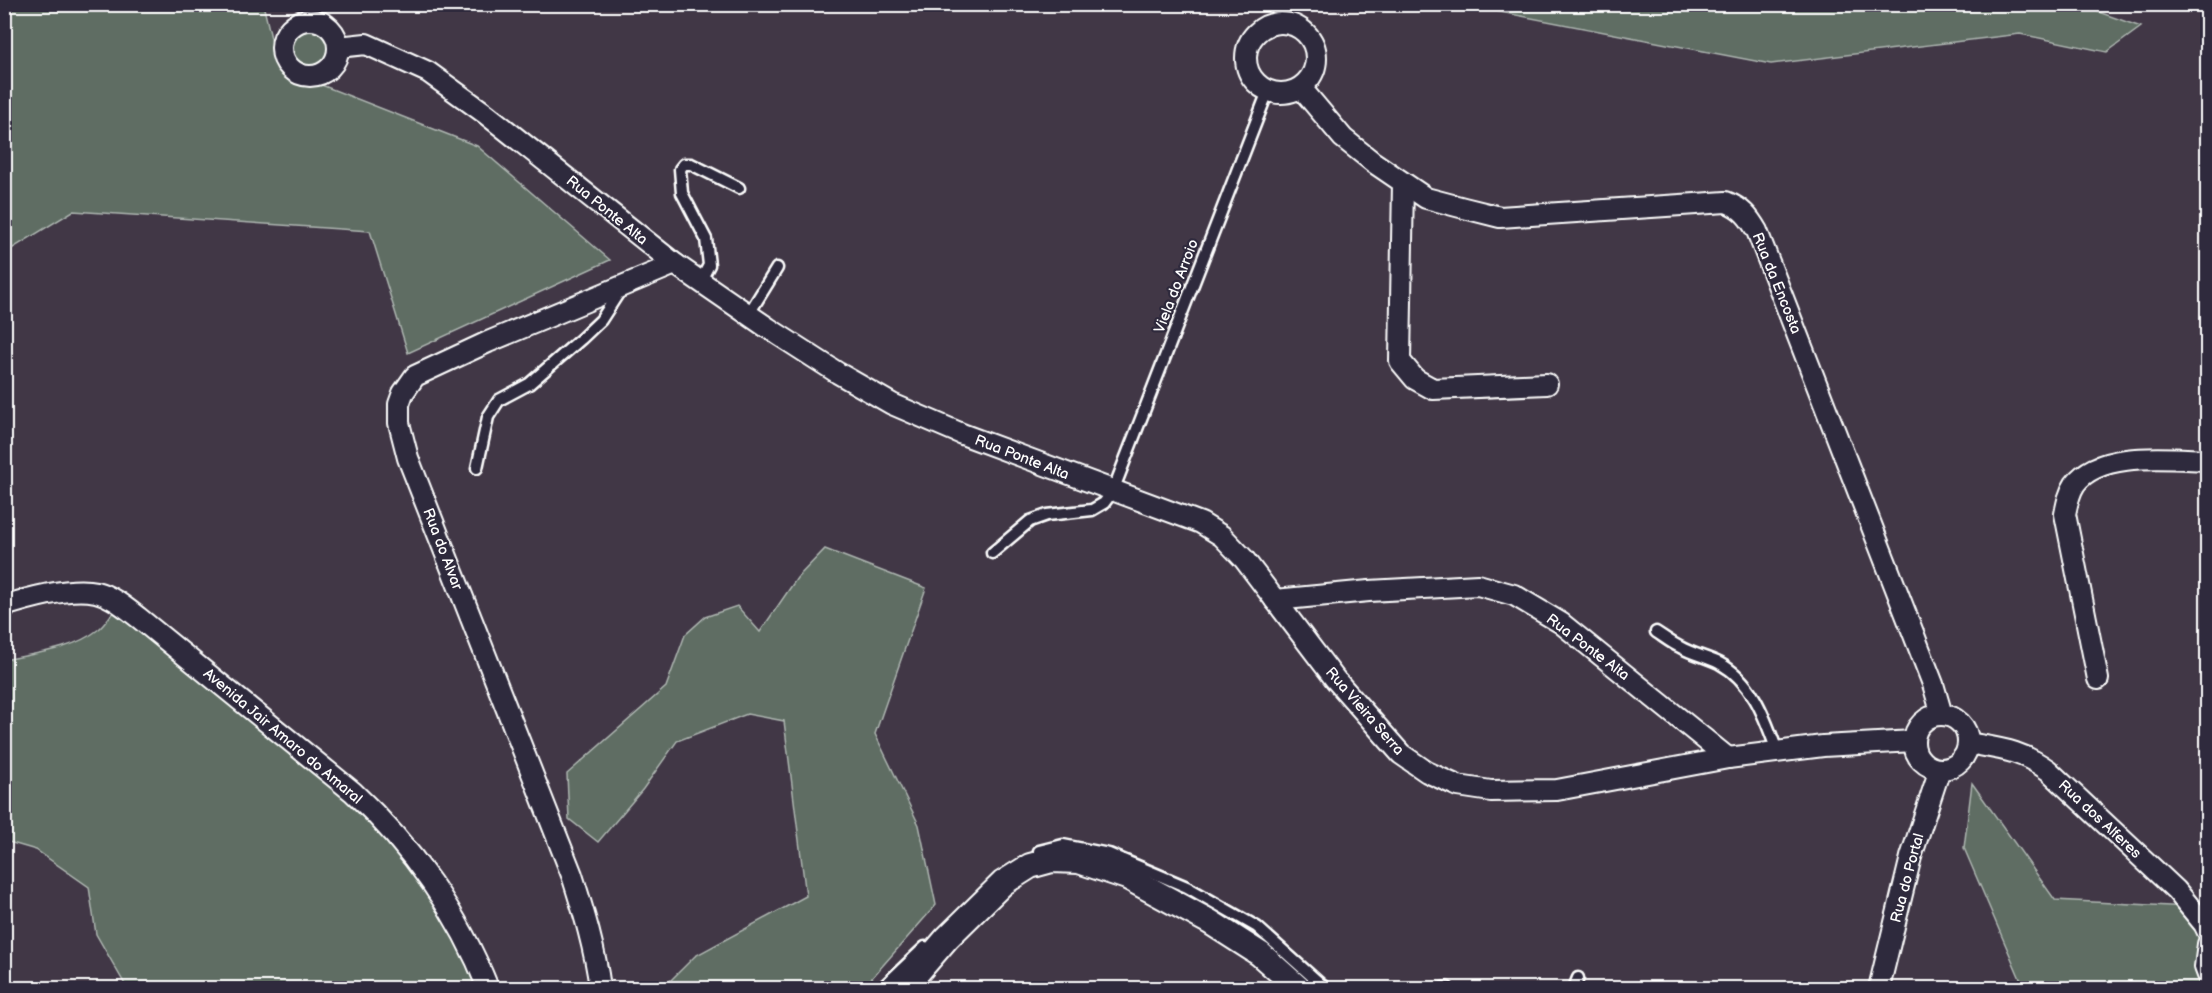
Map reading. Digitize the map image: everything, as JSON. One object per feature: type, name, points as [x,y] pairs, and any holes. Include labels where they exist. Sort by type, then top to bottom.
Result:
[{"type":"street","points":[[1278,22],[1291,23],[1303,29],[1312,39],[1317,52],[1316,66],[1311,78],[1301,88],[1291,93],[1279,94],[1268,91],[1257,84],[1249,73],[1246,60],[1248,46],[1254,35],[1265,26],[1278,22]]},
{"type":"street","name":"Rua Ponte Alta","points":[[338,47],[366,44],[428,72],[486,114],[700,282],[838,373],[892,404],[962,434],[1201,523],[1222,536],[1245,559],[1275,600],[1369,591],[1478,585],[1514,595],[1561,623],[1728,758]]},
{"type":"street","name":"Rua da Encosta","points":[[1301,88],[1343,138],[1426,198],[1500,217],[1726,202],[1737,206],[1747,214],[1757,231],[1933,684],[1942,715]]},
{"type":"street","points":[[1403,183],[1400,361],[1415,379],[1433,389],[1546,384]]},
{"type":"street","name":"Rua do Alvar","points":[[600,988],[586,916],[572,875],[408,458],[399,423],[399,404],[403,393],[415,376],[488,342],[675,264]]},
{"type":"street","points":[[2098,679],[2065,514],[2068,498],[2075,484],[2087,473],[2116,460],[2208,460]]},
{"type":"street","name":"Avenida Jair Amaro do Amaral","points":[[4,606],[70,591],[95,592],[119,603],[139,618],[353,792],[381,818],[430,881],[472,949],[488,988]]},
{"type":"street","name":"Rua Vieira Serra","points":[[1275,600],[1335,679],[1401,754],[1427,772],[1458,786],[1491,791],[1557,790],[1777,751],[1914,741]]},
{"type":"street","points":[[1942,715],[1958,720],[1964,727],[1968,743],[1962,759],[1948,768],[1940,769],[1924,763],[1915,750],[1914,741],[1916,733],[1926,719],[1942,715]]},
{"type":"street","name":"Rua dos Alferes","points":[[1968,743],[2008,750],[2030,757],[2048,770],[2176,890],[2208,932]]},
{"type":"street","name":"Rua do Portal","points":[[1879,988],[1911,856],[1940,769]]},
{"type":"street","points":[[904,988],[947,938],[1003,883],[1030,866],[1052,860],[1079,861],[1127,877],[1210,922],[1260,954],[1298,988]]},
{"type":"street","points":[[2208,944],[2205,967],[2208,975]]},
{"type":"lane","name":"Viela do Arroio","points":[[1113,491],[1268,91]]},
{"type":"lane","points":[[700,282],[709,265],[706,238],[682,193],[680,169],[684,164],[691,164],[740,188]]},
{"type":"lane","points":[[748,315],[777,268]]},
{"type":"lane","points":[[477,468],[488,417],[499,400],[529,384],[581,339],[601,320],[624,285]]},
{"type":"lane","points":[[992,553],[1015,531],[1030,521],[1047,515],[1092,510],[1104,503],[1113,491]]},
{"type":"lane","points":[[1656,632],[1678,646],[1721,664],[1734,673],[1746,685],[1763,713],[1777,751]]},
{"type":"lane","points":[[882,988],[1008,866],[1030,854],[1063,845],[1109,854],[1187,888],[1257,927],[1325,988]]},
{"type":"lane","points":[[1443,988],[1448,988]]},
{"type":"green space","points":[[263,4],[278,68],[477,146],[610,260],[408,353],[370,231],[73,211],[5,253],[5,5]]},
{"type":"green space","points":[[2076,4],[2141,27],[2107,52],[2020,34],[1771,64],[1464,5]]},
{"type":"green space","points":[[310,31],[323,37],[329,50],[323,63],[310,69],[297,63],[291,50],[297,37]]},
{"type":"green space","points":[[825,549],[926,588],[875,734],[919,825],[936,905],[863,988],[663,988],[695,956],[806,896],[784,721],[747,714],[677,741],[643,789],[598,842],[569,819],[567,774],[666,687],[685,635],[705,617],[737,606],[760,632],[797,578]]},
{"type":"green space","points":[[114,611],[347,799],[368,819],[423,886],[453,936],[478,988],[127,988],[96,934],[89,887],[36,850],[5,841],[4,660],[54,650],[78,642],[99,629]]},
{"type":"green space","points":[[1972,783],[2055,900],[2189,907],[2207,903],[2207,988],[2024,988],[1964,848]]}]
